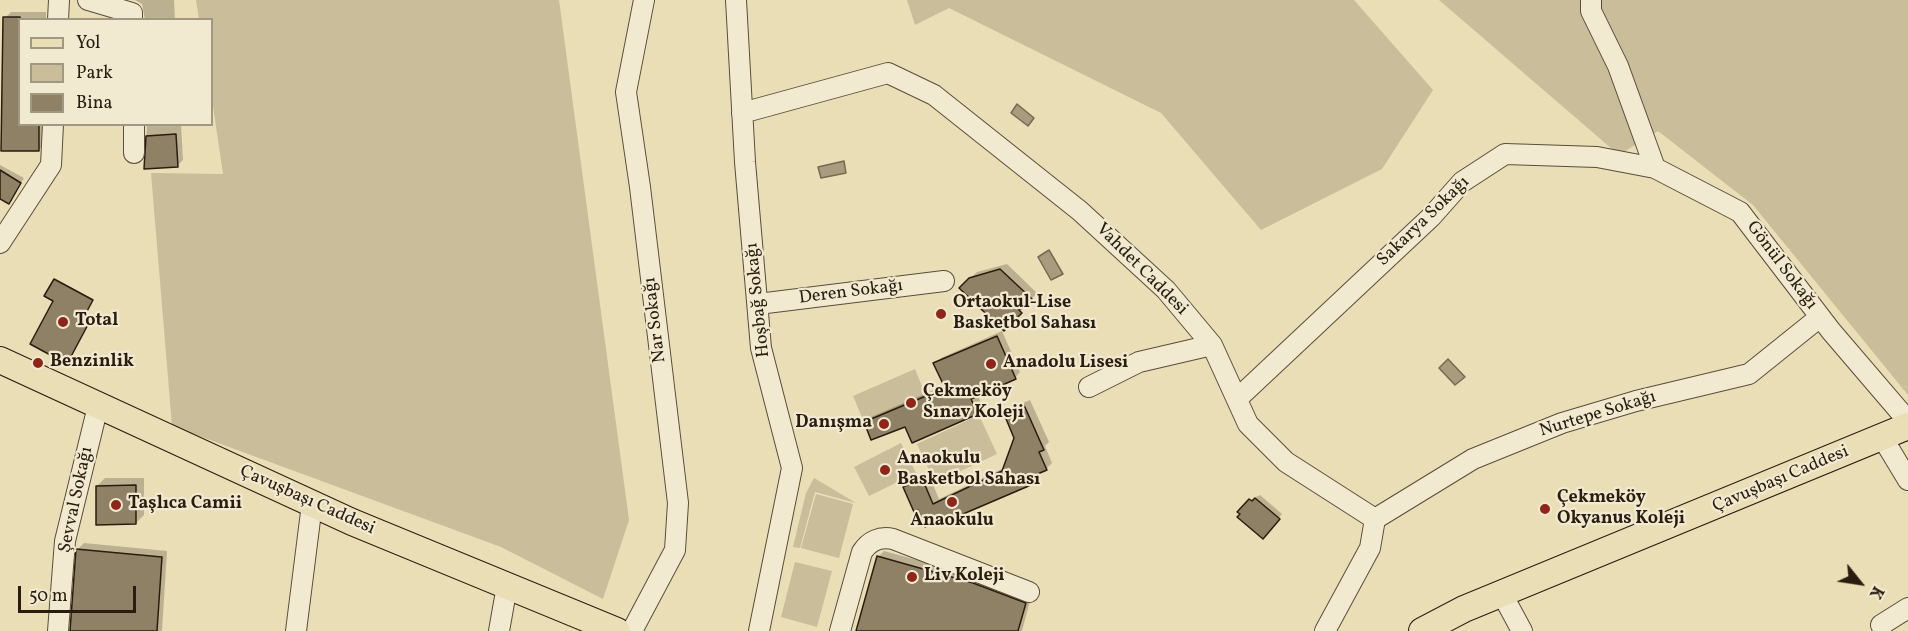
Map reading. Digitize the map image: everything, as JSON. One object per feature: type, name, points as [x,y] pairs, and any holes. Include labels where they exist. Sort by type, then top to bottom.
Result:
[{"type":"main road","name":"Çavuşbaşı Caddesi","points":[[0,360],[312,504],[617,631]]},
{"type":"main road","name":"Çavuşbaşı Caddesi","points":[[1422,631],[1502,594],[1908,426]]},
{"type":"street","points":[[58,18],[59,0]]},
{"type":"street","points":[[88,0],[132,13],[132,18]]},
{"type":"street","name":"Nar Sokağı","points":[[632,631],[675,550],[678,503],[626,92],[644,0]]},
{"type":"street","name":"Hoşbağ Sokağı","points":[[736,0],[742,113],[762,348],[792,468],[759,631]]},
{"type":"street","points":[[1591,0],[1591,10],[1618,66],[1655,168]]},
{"type":"street","name":"Vahdet Caddesi","points":[[742,113],[888,73],[934,95],[1088,218],[1166,290],[1212,345],[1248,424],[1286,462],[1375,519]]},
{"type":"street","points":[[0,243],[51,165],[53,126]]},
{"type":"street","points":[[134,126],[134,153]]},
{"type":"street","name":"Sakarya Sokağı","points":[[1237,399],[1431,218],[1462,182],[1505,154],[1597,157],[1655,168]]},
{"type":"street","name":"Gönül Sokağı","points":[[1655,168],[1740,212],[1820,317],[1908,421]]},
{"type":"street","name":"Deren Sokağı","points":[[758,303],[944,281]]},
{"type":"street","name":"Nurtepe Sokağı","points":[[1375,519],[1473,459],[1562,423],[1636,401],[1749,374],[1820,317]]},
{"type":"street","points":[[1089,387],[1139,362],[1212,345]]},
{"type":"street","name":"Şevval Sokağı","points":[[58,631],[65,541],[98,405]]},
{"type":"street","points":[[1882,437],[1908,480]]},
{"type":"street","points":[[296,631],[312,504]]},
{"type":"street","points":[[1325,631],[1370,548],[1375,519]]},
{"type":"street","points":[[840,631],[862,552],[869,544],[880,539],[893,539],[1029,592]]},
{"type":"street","points":[[499,631],[507,586]]},
{"type":"street","points":[[1502,594],[1522,631]]},
{"type":"street","points":[[1881,626],[1908,608]]},
{"type":"green space","points":[[196,0],[559,0],[629,520],[603,599],[501,547],[172,426],[151,173],[223,174],[213,106],[213,18],[199,18]]},
{"type":"green space","points":[[907,0],[1354,0],[1433,90],[1382,169],[1261,230],[1161,113],[949,8],[915,25]]},
{"type":"green space","points":[[1439,0],[1908,0],[1908,395],[1753,205],[1658,131],[1619,155]]},
{"type":"green space","points":[[915,369],[926,396],[864,422],[853,396]]},
{"type":"green space","points":[[979,415],[997,454],[935,483],[917,444]]},
{"type":"green space","name":"Anaokulu Basketbol Sahası","points":[[901,443],[916,473],[869,496],[854,467]]},
{"type":"green space","points":[[814,478],[856,503],[815,492],[800,548],[793,547],[806,493]]},
{"type":"green space","points":[[816,494],[853,504],[839,558],[801,548]]},
{"type":"green space","points":[[795,562],[832,571],[817,627],[781,617]]},
{"type":"shaded area","points":[[1017,104],[1034,118],[1028,126],[1011,113]]},
{"type":"shaded area","points":[[844,161],[846,173],[821,178],[818,167]]},
{"type":"shaded area","points":[[1049,250],[1063,274],[1051,280],[1038,257]]},
{"type":"shaded area","points":[[1448,359],[1465,377],[1455,385],[1439,368]]},
{"type":"building","points":[[3,17],[20,17],[18,18],[18,126],[39,126],[39,151],[1,151]]},
{"type":"building","points":[[176,134],[178,167],[144,169],[146,136]]},
{"type":"building","points":[[0,170],[21,183],[9,204],[0,199]]},
{"type":"building","points":[[1000,269],[1032,299],[1019,310],[1022,313],[1004,331],[959,288],[969,278]]},
{"type":"building","points":[[54,279],[93,300],[85,315],[91,319],[67,364],[30,344],[53,301],[44,296]]},
{"type":"building","points":[[997,336],[1016,379],[971,399],[978,414],[912,443],[905,427],[871,440],[864,422],[945,388],[933,363]]},
{"type":"building","points":[[1024,405],[1044,450],[1039,452],[1047,470],[1028,478],[1031,485],[942,523],[941,520],[925,527],[918,510],[914,512],[903,487],[922,478],[933,504],[1002,471],[1014,438],[1004,414]]},
{"type":"building","name":"Taşlıca Camii","points":[[136,485],[136,524],[96,525],[96,486]]},
{"type":"building","points":[[1255,498],[1280,519],[1263,539],[1237,517],[1240,514],[1237,512],[1249,499],[1252,501]]},
{"type":"building","points":[[76,549],[162,557],[157,631],[70,631]]},
{"type":"building","name":"Liv Koleji","points":[[877,556],[973,583],[1026,603],[1018,631],[856,631]]},
{"type":"place","name":"Ortaokul-Lise Basketbol Sahası","points":[[941,314]]},
{"type":"place","name":"Total","points":[[63,322]]},
{"type":"place","name":"Benzinlik","points":[[38,363]]},
{"type":"place","name":"Anadolu Lisesi","points":[[991,364]]},
{"type":"place","name":"Çekmeköy Sınav Koleji","points":[[911,403]]},
{"type":"place","name":"Danışma","points":[[884,424]]},
{"type":"place","name":"Anaokulu Basketbol Sahası","points":[[885,470]]},
{"type":"place","name":"Anaokulu","points":[[952,502]]},
{"type":"place","name":"Taşlıca Camii","points":[[116,505]]},
{"type":"place","name":"Çekmeköy Okyanus Koleji","points":[[1545,509]]},
{"type":"place","name":"Liv Koleji","points":[[912,577]]}]
